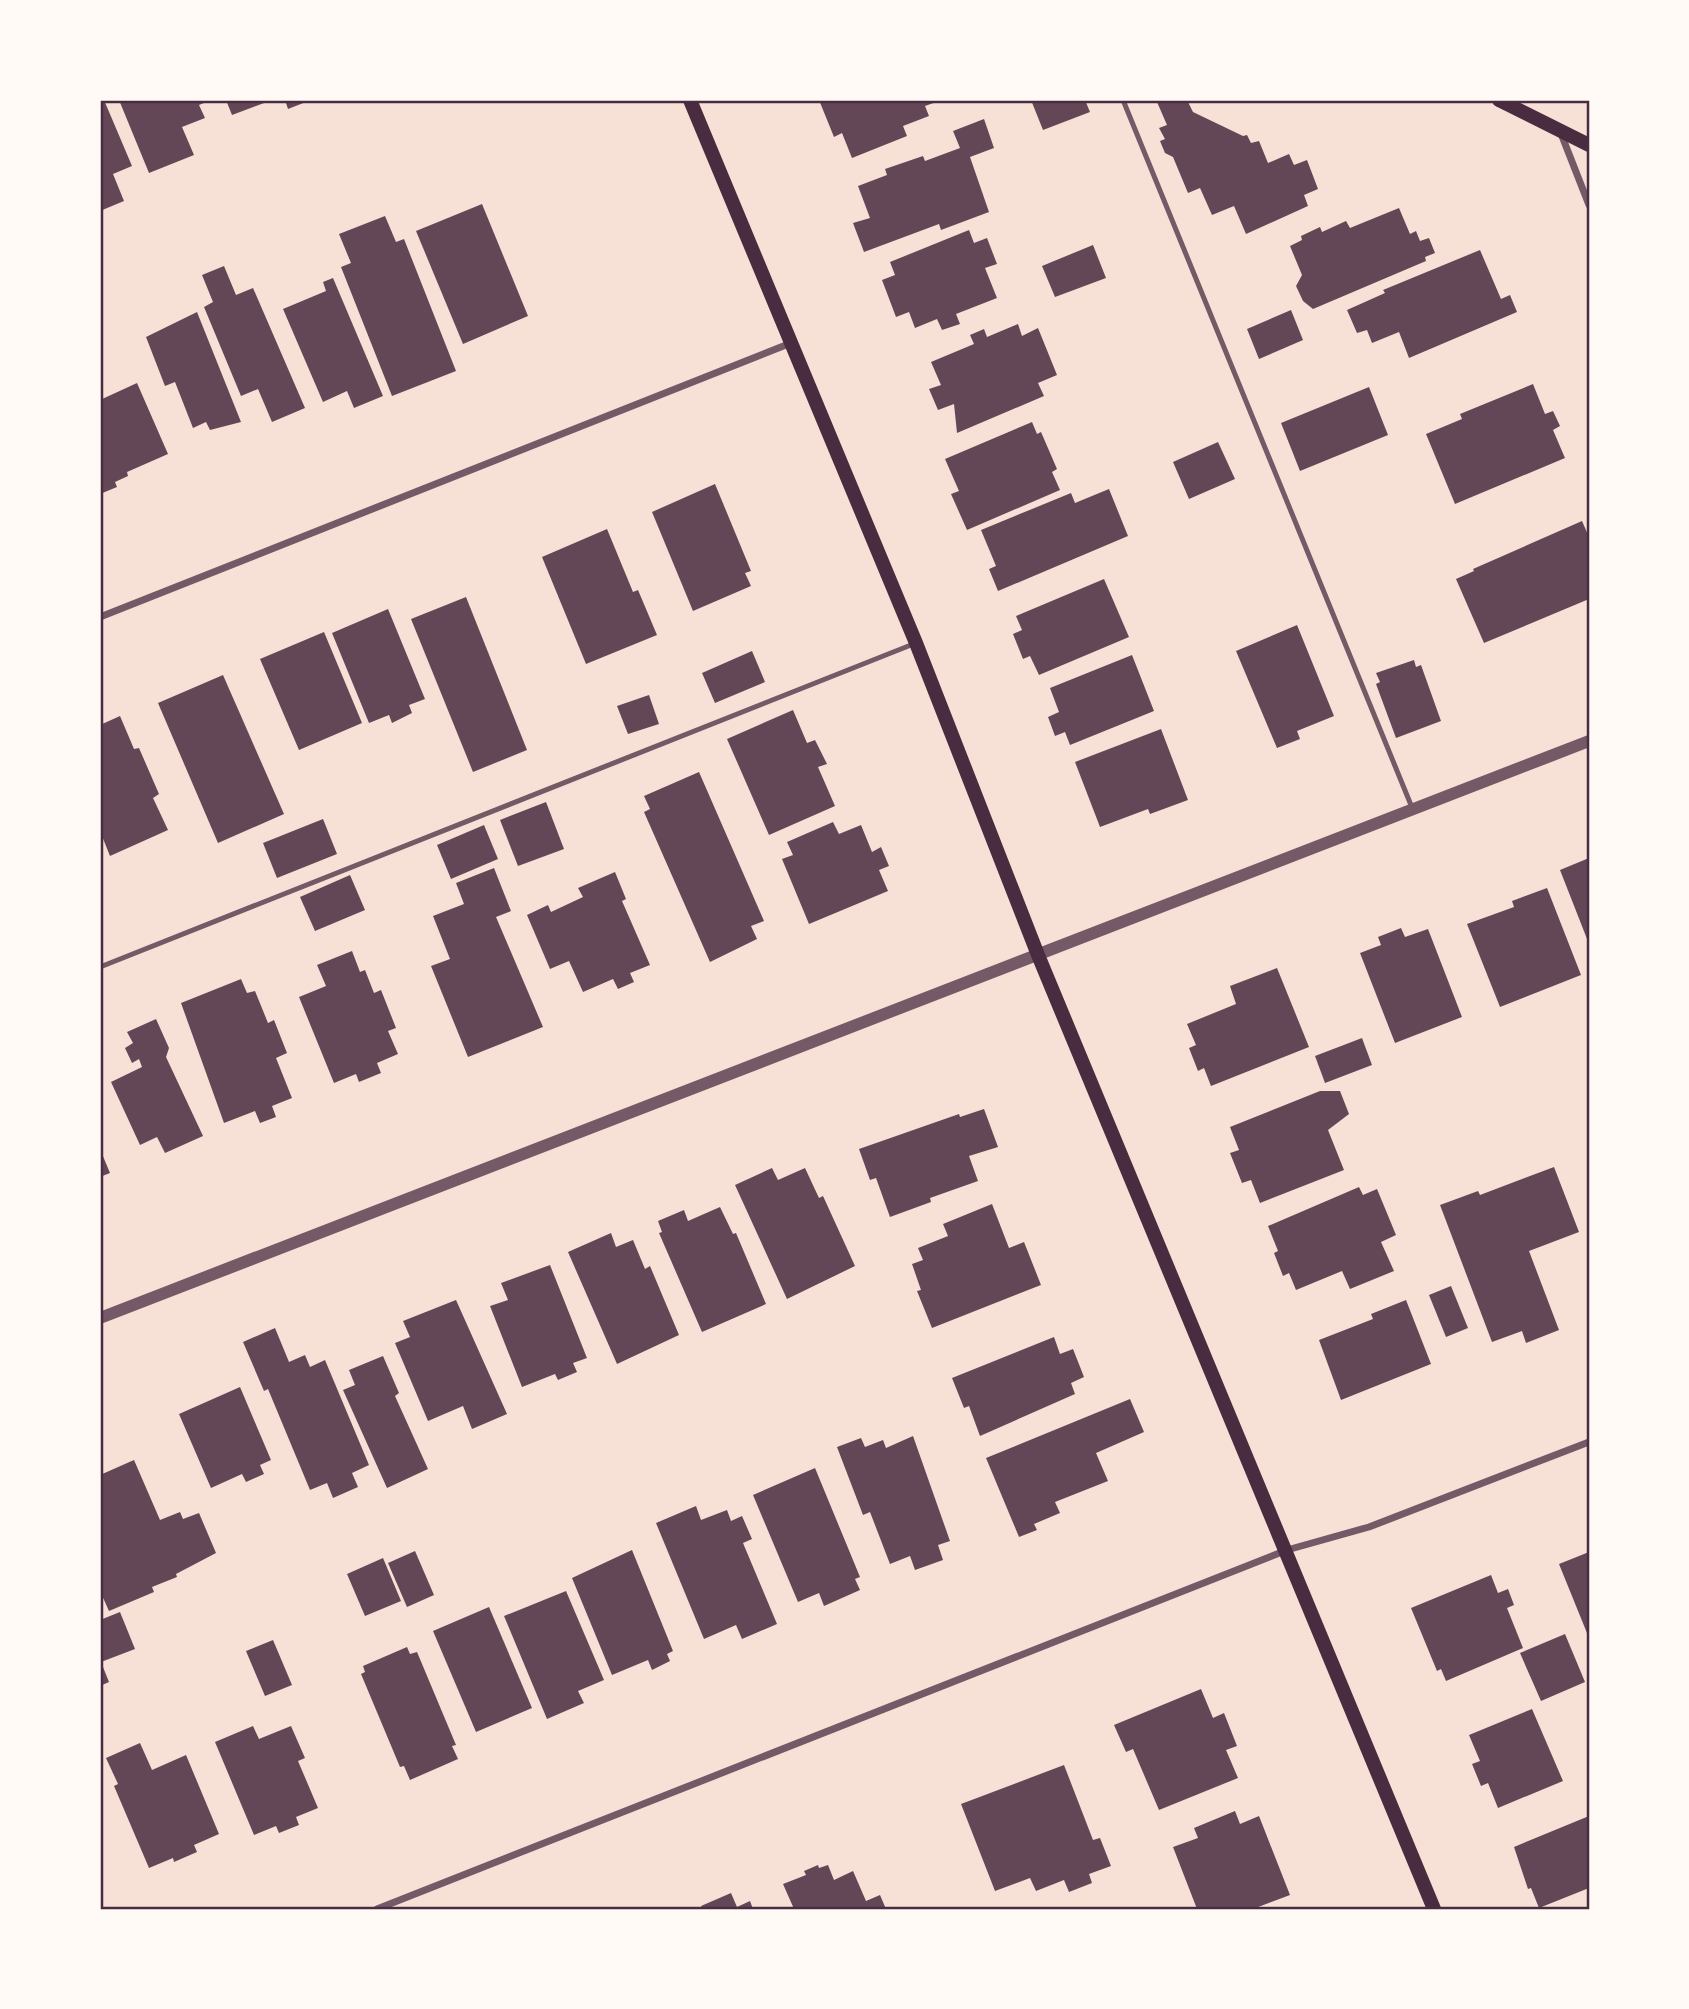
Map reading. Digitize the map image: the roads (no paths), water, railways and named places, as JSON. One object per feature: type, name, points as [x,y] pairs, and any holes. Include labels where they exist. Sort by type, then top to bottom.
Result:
[{"type":"main road","points":[[690,100],[916,643],[1038,955],[1434,1909]]},
{"type":"main road","points":[[1499,100],[1589,145]]},
{"type":"street","points":[[1560,131],[1589,205]]},
{"type":"street","points":[[100,617],[791,343]]},
{"type":"street","points":[[100,1318],[1589,741]]},
{"type":"street","points":[[377,1909],[1287,1550],[1369,1527],[1589,1441]]},
{"type":"lane","points":[[1123,100],[1413,810]]},
{"type":"lane","points":[[100,967],[916,643]]}]
